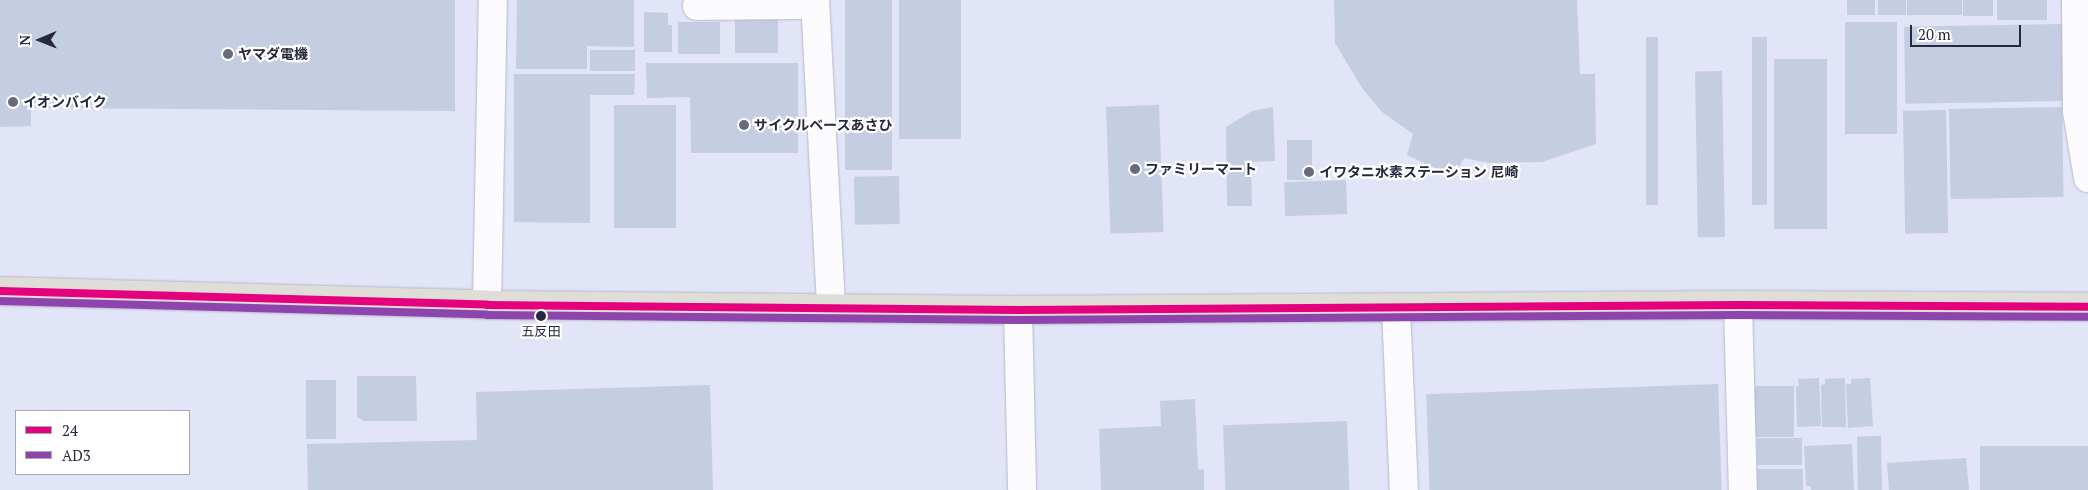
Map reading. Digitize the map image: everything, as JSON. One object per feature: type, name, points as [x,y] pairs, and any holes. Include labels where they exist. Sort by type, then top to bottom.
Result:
[{"type":"main road","points":[[0,291],[487,305],[831,306],[1018,310],[1396,309],[1738,305],[2088,307]]},
{"type":"street","points":[[487,305],[493,0]]},
{"type":"street","points":[[2076,0],[2077,111],[2088,178]]},
{"type":"street","points":[[697,6],[815,2],[831,306]]},
{"type":"street","points":[[1738,305],[1743,490]]},
{"type":"street","points":[[1396,309],[1404,490]]},
{"type":"street","points":[[1018,310],[1022,490]]},
{"type":"building","name":"ヤマダ電機","points":[[0,0],[455,0],[455,111],[31,108],[31,126],[0,127]]},
{"type":"building","points":[[517,0],[634,0],[634,47],[587,46],[587,69],[516,69]]},
{"type":"building","points":[[845,0],[892,0],[892,170],[845,170]]},
{"type":"building","points":[[899,0],[961,0],[961,139],[899,139]]},
{"type":"building","points":[[1334,0],[1577,0],[1580,74],[1595,74],[1596,144],[1542,162],[1490,163],[1464,158],[1454,177],[1407,155],[1413,134],[1382,112],[1362,88],[1335,43]]},
{"type":"building","points":[[1847,0],[1875,0],[1875,15],[1847,15]]},
{"type":"building","points":[[1878,0],[1906,0],[1906,15],[1878,15]]},
{"type":"building","points":[[1907,0],[1962,0],[1962,15],[1907,15]]},
{"type":"building","points":[[1963,0],[1993,0],[1993,16],[1963,16]]},
{"type":"building","points":[[1997,0],[2047,0],[2047,20],[1997,20]]},
{"type":"building","points":[[644,12],[668,13],[668,25],[672,25],[672,52],[644,52]]},
{"type":"building","points":[[735,18],[778,18],[778,53],[735,53]]},
{"type":"building","points":[[678,22],[720,22],[720,54],[678,54]]},
{"type":"building","points":[[1845,22],[1897,22],[1897,134],[1845,134]]},
{"type":"building","points":[[2062,24],[2063,101],[1905,104],[1904,27]]},
{"type":"building","points":[[1646,37],[1658,37],[1658,205],[1646,205]]},
{"type":"building","points":[[1752,37],[1767,37],[1767,205],[1752,205]]},
{"type":"building","points":[[590,50],[635,50],[635,71],[590,71]]},
{"type":"building","points":[[1774,59],[1827,59],[1827,229],[1774,229]]},
{"type":"building","name":"サイクルベースあさひ","points":[[646,63],[798,63],[798,153],[691,153],[690,97],[647,98]]},
{"type":"building","points":[[1695,71],[1722,71],[1725,237],[1698,237]]},
{"type":"building","points":[[514,74],[635,74],[634,95],[590,95],[590,223],[514,222]]},
{"type":"building","points":[[614,105],[676,105],[676,228],[614,228]]},
{"type":"building","name":"ファミリーマート","points":[[1159,105],[1163,232],[1110,234],[1106,107]]},
{"type":"building","points":[[1273,107],[1275,161],[1251,162],[1252,206],[1227,206],[1226,127],[1252,111]]},
{"type":"building","points":[[2062,107],[2064,197],[1951,199],[1949,109]]},
{"type":"building","points":[[1946,110],[1948,233],[1905,234],[1903,111]]},
{"type":"building","points":[[1287,140],[1312,140],[1312,180],[1287,180]]},
{"type":"building","points":[[899,176],[900,224],[855,225],[854,177]]},
{"type":"building","points":[[1346,180],[1347,214],[1285,216],[1284,182]]},
{"type":"building","points":[[357,376],[416,376],[417,421],[364,421],[357,417]]},
{"type":"building","points":[[1819,378],[1821,426],[1797,427],[1796,387],[1799,386],[1798,379]]},
{"type":"building","points":[[1845,378],[1846,427],[1822,427],[1821,385],[1825,384],[1825,379]]},
{"type":"building","points":[[1870,378],[1873,426],[1848,428],[1846,384],[1851,384],[1851,379]]},
{"type":"building","points":[[306,380],[336,380],[336,439],[306,439]]},
{"type":"building","points":[[1718,384],[1722,490],[1430,490],[1426,394]]},
{"type":"building","points":[[710,385],[713,490],[308,490],[307,444],[477,440],[476,392]]},
{"type":"building","points":[[1747,386],[1794,386],[1794,437],[1747,437]]},
{"type":"building","points":[[1195,399],[1198,469],[1204,470],[1204,490],[1101,490],[1099,429],[1161,426],[1160,401]]},
{"type":"building","points":[[1347,421],[1349,490],[1225,490],[1223,425]]},
{"type":"building","points":[[1857,436],[1881,436],[1882,490],[1858,490]]},
{"type":"building","points":[[1757,438],[1802,438],[1802,465],[1757,465]]},
{"type":"building","points":[[1852,444],[1854,490],[1811,490],[1811,486],[1806,486],[1804,446]]},
{"type":"building","points":[[1980,446],[2088,446],[2088,490],[1980,490]]},
{"type":"building","points":[[1966,458],[1969,490],[1889,490],[1887,463]]},
{"type":"building","points":[[1751,469],[1803,469],[1803,490],[1751,490]]},
{"type":"transit line","name":"24","points":[[0,291],[487,305],[1018,310],[1738,305],[2088,307]]},
{"type":"transit line","name":"AD3","points":[[0,301],[487,315],[1018,320],[1738,315],[2088,317]]},
{"type":"place","name":"ヤマダ電機","points":[[228,54]]},
{"type":"place","name":"イオンバイク","points":[[13,102]]},
{"type":"place","name":"サイクルベースあさひ","points":[[744,125]]},
{"type":"place","name":"ファミリーマート","points":[[1135,169]]},
{"type":"place","name":"イワタニ水素ステーション 尼崎","points":[[1309,172]]},
{"type":"place","name":"五反田","points":[[541,316]]}]
